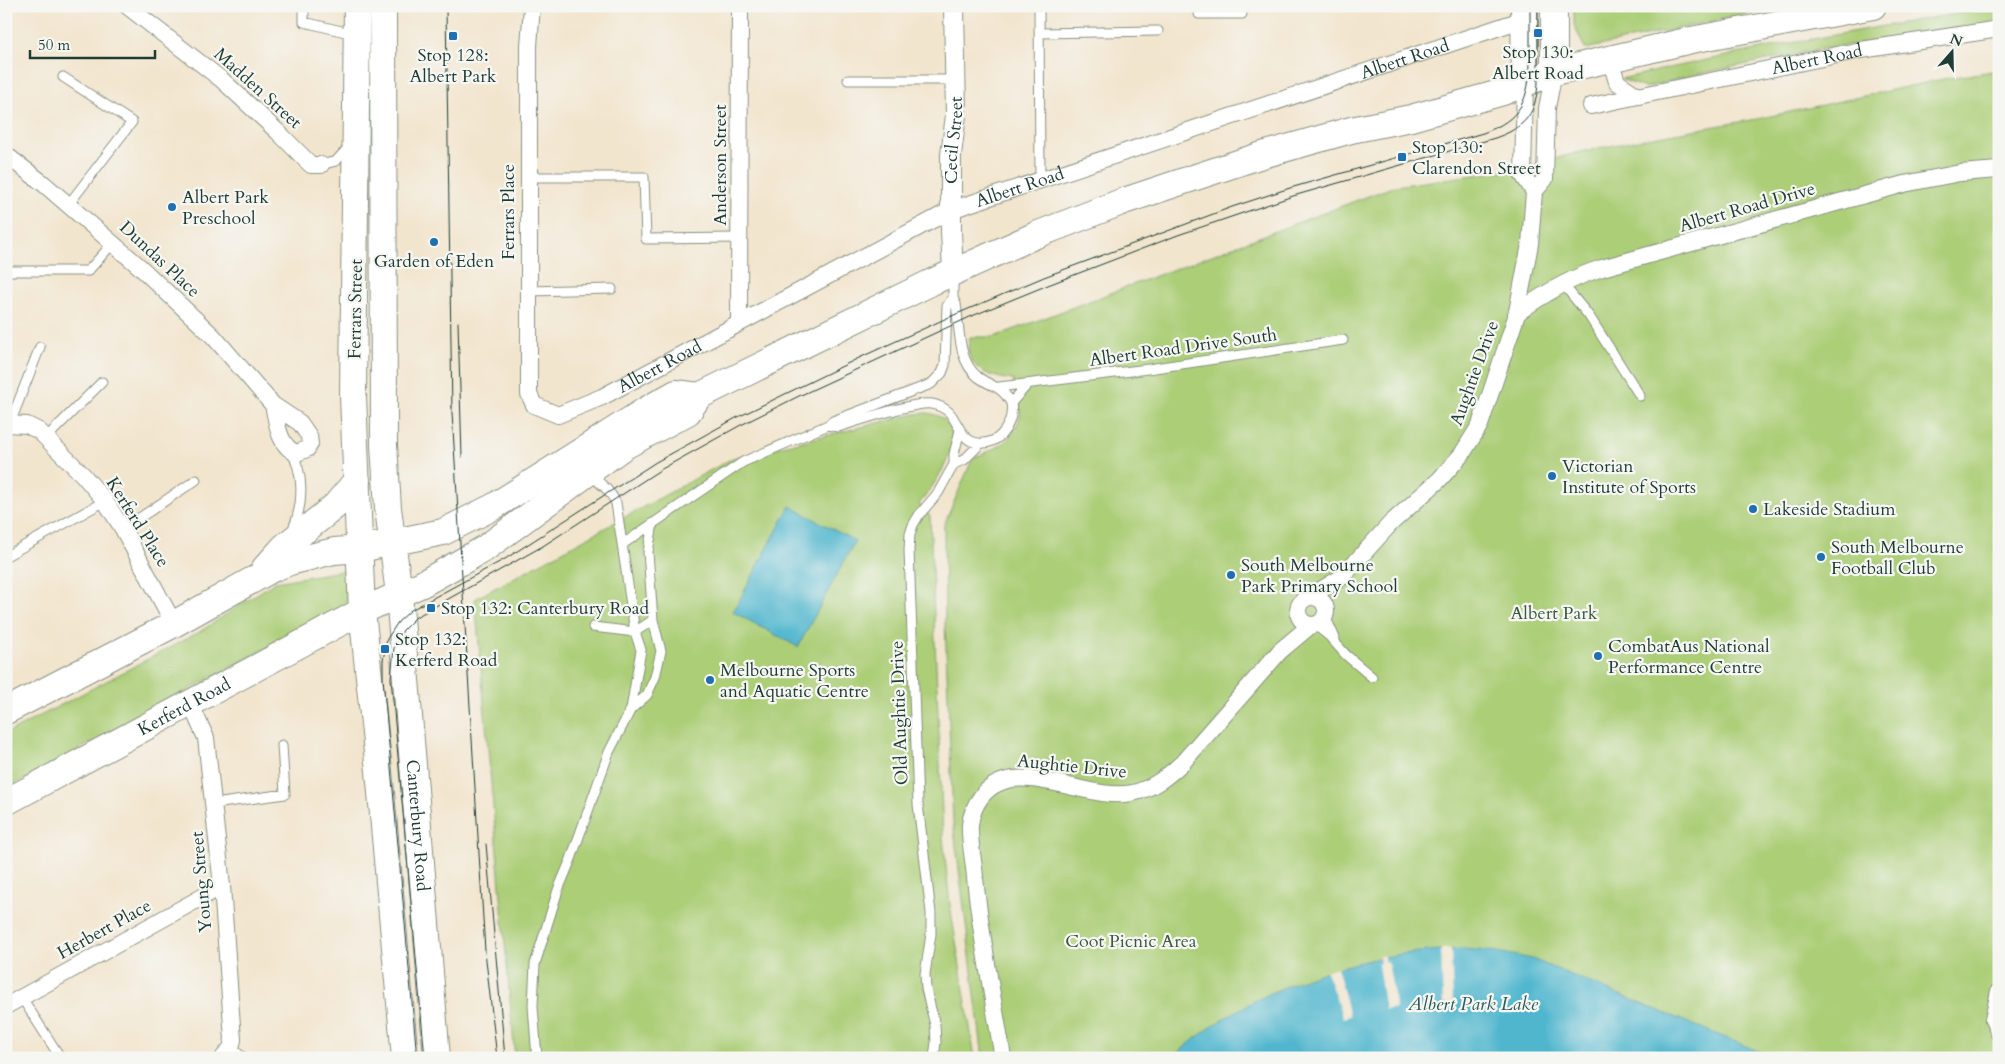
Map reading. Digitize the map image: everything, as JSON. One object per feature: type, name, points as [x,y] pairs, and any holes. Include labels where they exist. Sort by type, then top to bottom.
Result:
[{"type":"main road","name":"Ferrars Street","points":[[356,6],[357,132],[353,396],[362,611]]},
{"type":"main road","name":"Ferrars Street","points":[[384,6],[384,445],[388,508],[398,594]]},
{"type":"main road","points":[[1554,6],[1554,72]]},
{"type":"main road","points":[[362,611],[436,576],[491,544],[623,446],[688,412],[699,396],[953,272],[1050,229],[1124,201],[1259,156],[1351,130],[1411,118],[1503,92],[1554,72],[1691,40],[1873,6]]},
{"type":"main road","points":[[1524,13],[1524,83]]},
{"type":"main road","points":[[356,168],[370,166],[383,149]]},
{"type":"main road","name":"Albert Road","points":[[360,549],[444,532],[458,526],[493,507],[676,393],[699,396]]},
{"type":"main road","points":[[259,574],[284,547],[335,506],[357,480]]},
{"type":"main road","points":[[6,711],[174,624],[259,574],[290,562],[334,551],[360,549]]},
{"type":"main road","name":"Canterbury Road","points":[[398,594],[437,1058]]},
{"type":"main road","name":"Canterbury Road","points":[[362,611],[379,771],[405,1058]]},
{"type":"main road","name":"Kerferd Road","points":[[6,802],[362,611]]},
{"type":"street","name":"Madden Street","points":[[127,6],[222,80],[311,165],[321,165]]},
{"type":"street","name":"Ferrars Place","points":[[532,6],[529,46],[529,394],[534,405],[545,410]]},
{"type":"street","name":"Anderson Street","points":[[739,324],[740,6]]},
{"type":"street","name":"Cecil Street","points":[[953,272],[951,155],[956,115],[954,6]]},
{"type":"street","name":"Albert Road","points":[[545,410],[558,415],[602,397],[951,210],[1524,13]]},
{"type":"street","name":"Albert Road","points":[[1591,106],[1861,50],[1999,29]]},
{"type":"street","points":[[1610,59],[1617,82],[1638,96]]},
{"type":"street","name":"Aughtie Drive","points":[[1003,1058],[978,907],[970,827],[973,810],[978,800],[993,786],[1003,780],[1038,780],[1108,793],[1132,793],[1156,784],[1168,776],[1183,762],[1280,651],[1319,618],[1342,577],[1391,523],[1439,480],[1458,459],[1480,425],[1516,314],[1530,244],[1534,192],[1545,179],[1547,108],[1554,72]]},
{"type":"street","points":[[1524,83],[1523,175],[1534,192]]},
{"type":"street","name":"Dundas Place","points":[[6,155],[140,266],[213,336],[274,405],[298,421],[309,436],[310,445],[300,452],[293,452],[287,447]]},
{"type":"street","name":"Albert Road Drive","points":[[1516,314],[1563,284],[1602,268],[1895,186],[1960,173],[1999,170]]},
{"type":"street","points":[[274,405],[278,429],[287,447]]},
{"type":"street","name":"Kerferd Place","points":[[8,423],[35,428],[47,437],[83,475],[105,502],[123,529],[174,624]]},
{"type":"street","name":"Aughtie Drive","points":[[1309,597],[1342,577]]},
{"type":"street","points":[[1309,597],[1320,599],[1319,618],[1302,621],[1298,610],[1303,600],[1309,597]]},
{"type":"street","name":"Aughtie Drive","points":[[1280,651],[1296,622],[1298,610]]},
{"type":"street","name":"Young Street","points":[[190,703],[206,738],[222,886],[233,1055]]},
{"type":"street","name":"Herbert Place","points":[[6,1006],[222,886]]},
{"type":"street","points":[[1999,992],[1993,1020],[1999,1033]]},
{"type":"lane","points":[[304,6],[304,22],[356,35]]},
{"type":"lane","points":[[1039,6],[1040,180]]},
{"type":"lane","points":[[1199,14],[1242,14],[1242,6]]},
{"type":"lane","points":[[1040,33],[1158,31]]},
{"type":"lane","points":[[64,77],[132,122],[68,205]]},
{"type":"lane","points":[[848,80],[956,80]]},
{"type":"lane","name":"Madden Street","points":[[321,165],[333,162],[342,156],[357,132]]},
{"type":"lane","points":[[528,177],[644,177],[646,239],[740,238]]},
{"type":"lane","points":[[6,271],[88,271],[113,243]]},
{"type":"lane","points":[[828,425],[838,426],[913,406],[932,404],[944,408],[950,413],[966,438],[980,444],[992,441],[1005,430],[1012,414],[1011,403],[1004,391],[978,377],[967,364],[962,348],[956,304],[953,298],[953,272]]},
{"type":"lane","points":[[1563,284],[1589,316],[1640,396]]},
{"type":"lane","points":[[528,291],[612,289]]},
{"type":"lane","points":[[624,544],[743,462],[828,425],[833,421],[922,388],[937,379],[945,365],[947,306],[953,298]]},
{"type":"lane","name":"Albert Road Drive South","points":[[999,387],[1008,384],[1028,384],[1148,369],[1343,340]]},
{"type":"lane","points":[[8,423],[40,347]]},
{"type":"lane","points":[[47,437],[102,382]]},
{"type":"lane","points":[[1011,403],[1028,384]]},
{"type":"lane","name":"Old Aughtie Drive","points":[[934,1058],[936,1042],[935,1025],[926,989],[925,974],[931,934],[931,914],[918,804],[910,542],[913,525],[938,493],[954,464],[954,454],[960,430]]},
{"type":"lane","name":"Old Aughtie Drive","points":[[954,464],[964,460],[980,444]]},
{"type":"lane","points":[[284,547],[296,524],[301,500],[297,465],[287,447]]},
{"type":"lane","points":[[537,1058],[533,1006],[535,964],[558,890],[609,752],[631,709],[641,650],[635,632],[624,544],[616,503],[613,495],[605,486],[587,474]]},
{"type":"lane","points":[[123,529],[196,480]]},
{"type":"lane","points":[[6,556],[105,502]]},
{"type":"lane","points":[[631,709],[647,695],[655,677],[661,652],[653,620],[648,552],[653,523]]},
{"type":"lane","points":[[1319,618],[1339,647]]},
{"type":"lane","points":[[1319,618],[1329,636],[1346,655],[1372,677]]},
{"type":"lane","points":[[593,627],[635,632],[653,620]]},
{"type":"lane","points":[[214,804],[285,794],[282,745]]},
{"type":"lane","points":[[22,998],[60,1057]]},
{"type":"green space","points":[[1574,6],[1783,6],[1585,49],[1574,25]]},
{"type":"green space","points":[[1999,7],[1999,24],[1821,49],[1685,77],[1645,88],[1621,79],[1809,40]]},
{"type":"green space","name":"Albert Park","points":[[1999,70],[1999,1058],[983,1058],[953,822],[945,624],[944,525],[972,460],[1007,440],[1017,424],[1020,412],[1013,380],[986,373],[973,363],[968,348],[970,337],[994,337],[1395,186],[1517,169],[1576,153],[1658,136],[1757,119],[1943,79]]},
{"type":"green space","name":"Melbourne Sports and Aquatic Centre","points":[[927,413],[943,418],[951,428],[953,440],[950,453],[943,468],[919,504],[930,516],[943,838],[950,905],[975,1058],[515,1058],[475,599],[733,458],[915,414]]},
{"type":"green space","points":[[347,570],[346,605],[6,789],[6,734],[201,631],[275,582]]},
{"type":"water","points":[[790,506],[855,541],[798,647],[733,612]]},
{"type":"water","name":"Albert Park Lake","points":[[1464,949],[1498,952],[1532,959],[1775,1058],[1172,1058],[1203,1033],[1236,1011],[1271,993],[1308,978],[1346,966],[1385,957],[1425,951]]},
{"type":"pier","points":[[1441,949],[1451,949],[1453,1004],[1443,1004]]},
{"type":"pier","points":[[1379,956],[1384,956],[1385,963],[1388,962],[1396,1008],[1385,1010],[1378,964],[1380,963]]},
{"type":"pier","points":[[1337,967],[1350,1016],[1343,1018],[1326,971]]},
{"type":"tram line","points":[[446,6],[452,413],[485,951],[497,1058]]},
{"type":"tram line","points":[[417,1058],[383,678],[383,660],[387,639],[398,622],[411,610],[505,559],[656,462],[736,418],[859,358],[947,318],[1044,277],[1232,207],[1290,188],[1483,133],[1496,127],[1515,114],[1525,97],[1530,61],[1530,6]]},
{"type":"tram line","points":[[425,1058],[391,678],[394,648],[403,630],[416,617],[543,546],[660,470],[739,426],[799,396],[972,316],[1178,235],[1293,196],[1495,138],[1509,132],[1520,126],[1527,118],[1533,109],[1536,99],[1538,88],[1538,6]]},
{"type":"tram line","points":[[458,322],[462,457]]},
{"type":"tram line","points":[[486,844],[505,1058]]},
{"type":"place","name":"Stop 130: Albert Road","points":[[1538,33]]},
{"type":"place","name":"Stop 128: Albert Park","points":[[453,36]]},
{"type":"place","name":"Stop 130: Clarendon Street","points":[[1402,157]]},
{"type":"place","name":"Albert Park Preschool","points":[[172,207]]},
{"type":"place","name":"Garden of Eden","points":[[434,242]]},
{"type":"place","name":"Victorian Institute of Sports","points":[[1552,476]]},
{"type":"place","name":"Lakeside Stadium","points":[[1753,509]]},
{"type":"place","name":"South Melbourne Football Club","points":[[1821,557]]},
{"type":"place","name":"South Melbourne Park Primary School","points":[[1231,575]]},
{"type":"place","name":"Stop 132: Canterbury Road","points":[[431,608]]},
{"type":"place","name":"Stop 132: Kerferd Road","points":[[385,649]]},
{"type":"place","name":"CombatAus National Performance Centre","points":[[1598,656]]},
{"type":"place","name":"Melbourne Sports and Aquatic Centre","points":[[710,680]]},
{"type":"park label","name":"Coot Picnic Area","points":[[1131,941]]}]
